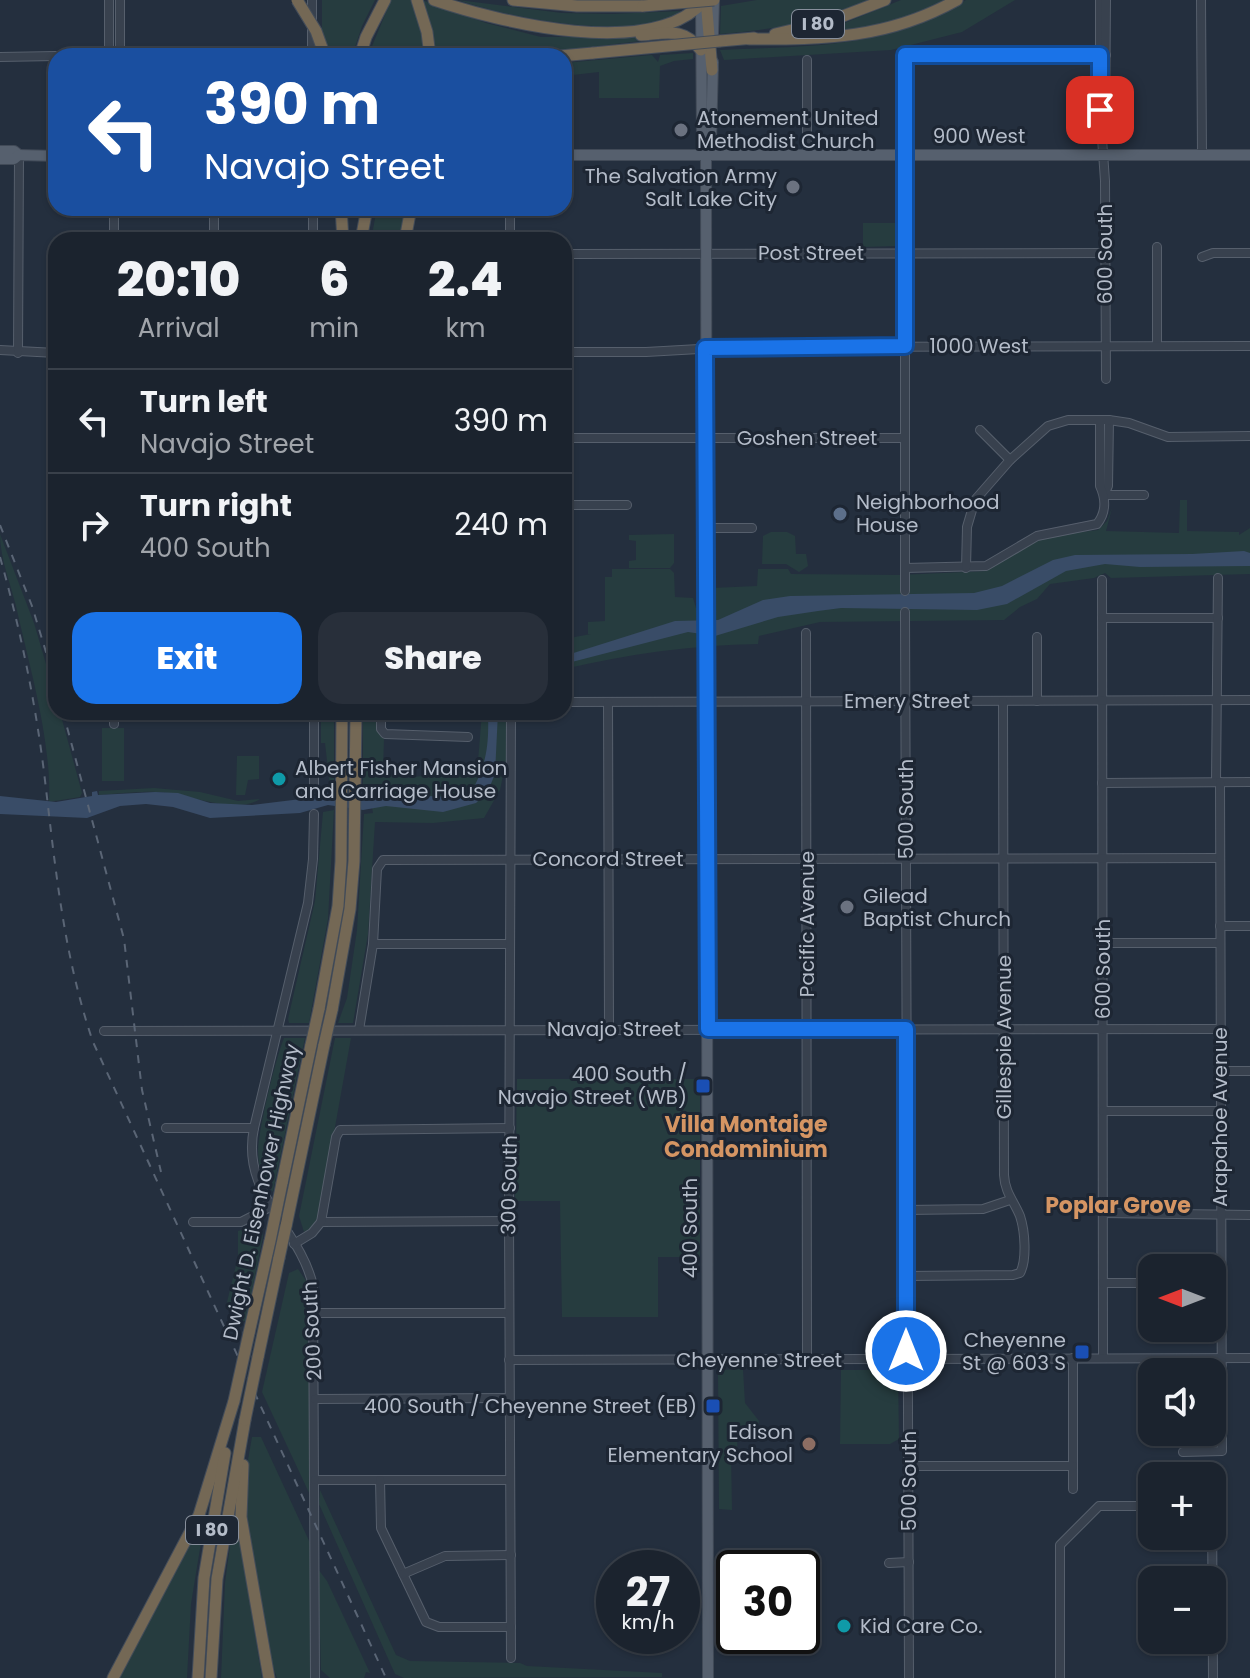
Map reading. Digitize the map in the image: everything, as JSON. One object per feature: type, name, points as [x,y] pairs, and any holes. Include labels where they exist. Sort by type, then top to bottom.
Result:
[{"type":"highway","points":[[297,0],[316,31],[322,48]]},
{"type":"highway","points":[[363,48],[385,0]]},
{"type":"highway","points":[[417,0],[429,48]]},
{"type":"highway","points":[[434,0],[474,13],[563,31],[683,34],[701,50]]},
{"type":"highway","points":[[513,0],[577,6],[643,6],[714,0]]},
{"type":"highway","name":"I 80","points":[[572,55],[749,39],[811,26],[885,0]]},
{"type":"highway","points":[[749,39],[826,39],[874,33],[913,22],[957,0]]},
{"type":"highway","points":[[625,32],[672,22],[703,1],[712,70]]},
{"type":"highway","name":"Dwight D. Eisenhower Highway","points":[[211,1678],[217,1579],[245,1421],[324,1045],[338,906],[342,720]]},
{"type":"highway","name":"Dwight D. Eisenhower Highway","points":[[198,1678],[204,1578],[234,1401],[311,1045],[326,1010],[350,909],[356,720]]},
{"type":"highway","points":[[113,1678],[199,1515],[234,1401]]},
{"type":"highway","points":[[245,1421],[246,1448],[240,1483],[241,1517],[269,1678]]},
{"type":"main road","name":"400 South","points":[[706,154],[711,141],[714,0]]},
{"type":"main road","name":"400 South","points":[[703,1],[702,141],[706,154],[708,1678]]},
{"type":"main road","points":[[0,151],[48,156]]},
{"type":"main road","points":[[0,159],[14,159],[19,155]]},
{"type":"main road","name":"900 West","points":[[572,155],[1250,155]]},
{"type":"street","points":[[109,0],[109,48]]},
{"type":"street","points":[[120,0],[120,48]]},
{"type":"street","points":[[312,0],[312,48]]},
{"type":"street","name":"600 South","points":[[1100,0],[1103,55]]},
{"type":"street","name":"600 South","points":[[1106,0],[1100,110],[1104,155],[1106,379]]},
{"type":"street","points":[[1201,0],[1202,155]]},
{"type":"street","points":[[905,591],[905,55],[1103,55]]},
{"type":"street","points":[[0,57],[48,56]]},
{"type":"street","points":[[807,60],[807,155]]},
{"type":"street","points":[[18,353],[19,155]]},
{"type":"street","points":[[1157,247],[1157,345]]},
{"type":"street","name":"Post Street","points":[[572,254],[1106,253]]},
{"type":"street","points":[[1202,257],[1213,253],[1250,253]]},
{"type":"street","name":"1000 West","points":[[572,352],[905,346],[1250,346]]},
{"type":"street","points":[[0,350],[48,353]]},
{"type":"street","points":[[0,357],[18,353]]},
{"type":"street","points":[[966,568],[967,527],[972,506],[983,488],[1048,426],[1068,420],[1104,420],[1129,423],[1168,437],[1250,436]]},
{"type":"street","points":[[905,568],[966,568],[992,564],[1023,542],[1044,534],[1094,525],[1103,515],[1104,495],[1108,486],[1104,420]]},
{"type":"street","points":[[980,430],[1010,460]]},
{"type":"street","name":"Goshen Street","points":[[572,438],[905,438]]},
{"type":"street","points":[[1104,495],[1144,495]]},
{"type":"street","points":[[572,505],[627,505]]},
{"type":"street","points":[[705,528],[752,528]]},
{"type":"street","name":"Arapahoe Avenue","points":[[1218,578],[1221,1214],[1218,1254]]},
{"type":"street","name":"600 South","points":[[1102,580],[1103,1358]]},
{"type":"street","name":"500 South","points":[[905,612],[909,1678]]},
{"type":"street","points":[[1102,618],[1218,618]]},
{"type":"street","name":"Pacific Avenue","points":[[806,633],[807,1360]]},
{"type":"street","points":[[1037,637],[1037,701]]},
{"type":"street","name":"Emery Street","points":[[572,702],[1250,700]]},
{"type":"street","name":"Gillespie Avenue","points":[[906,1276],[1013,1275],[1020,1273],[1023,1266],[1022,1226],[1005,1190],[1004,1175],[1003,701]]},
{"type":"street","points":[[608,702],[609,1029]]},
{"type":"street","points":[[314,720],[314,789]]},
{"type":"street","points":[[382,720],[383,732],[389,735],[468,737]]},
{"type":"street","name":"300 South","points":[[511,720],[511,1658]]},
{"type":"street","points":[[1102,783],[1250,782]]},
{"type":"street","name":"200 South","points":[[314,814],[308,903],[251,1149],[253,1169],[312,1280],[315,1678]]},
{"type":"street","name":"Concord Street","points":[[373,944],[380,861],[1220,858]]},
{"type":"street","points":[[1220,926],[1250,926]]},
{"type":"street","points":[[1103,943],[1220,943]]},
{"type":"street","points":[[359,1030],[373,944],[510,944]]},
{"type":"street","name":"Navajo Street","points":[[104,1031],[1220,1029]]},
{"type":"street","points":[[1220,1071],[1250,1071]]},
{"type":"street","points":[[1103,1111],[1220,1111]]},
{"type":"street","points":[[166,1128],[254,1128]]},
{"type":"street","points":[[294,1244],[312,1233],[321,1222],[336,1137],[340,1130],[510,1128]]},
{"type":"street","points":[[906,1210],[983,1209],[1010,1200]]},
{"type":"street","points":[[193,1222],[241,1222],[272,1206]]},
{"type":"street","points":[[1103,1213],[1250,1215]]},
{"type":"street","points":[[321,1222],[509,1221]]},
{"type":"street","points":[[1103,1283],[1138,1283]]},
{"type":"street","points":[[314,1313],[509,1313]]},
{"type":"street","name":"Arapahoe Avenue","points":[[1220,1342],[1221,1358]]},
{"type":"street","points":[[1073,1358],[1073,1489]]},
{"type":"street","name":"Cheyenne Street","points":[[509,1360],[1138,1358]]},
{"type":"street","name":"Cheyenne Street","points":[[1226,1358],[1250,1358]]},
{"type":"street","points":[[315,1399],[509,1398]]},
{"type":"street","name":"Arapahoe Avenue","points":[[1183,1452],[1222,1451],[1222,1446]]},
{"type":"street","points":[[909,1466],[1073,1466]]},
{"type":"street","points":[[315,1480],[509,1480]]},
{"type":"street","points":[[380,1480],[381,1528],[422,1617],[429,1624],[443,1627],[511,1627]]},
{"type":"street","points":[[1060,1678],[1060,1545],[1099,1506],[1138,1506]]},
{"type":"street","points":[[403,1574],[445,1556],[511,1555]]},
{"type":"street","points":[[889,1563],[909,1562]]},
{"type":"street","points":[[1213,1654],[1213,1675]]},
{"type":"green space","points":[[322,0],[375,0],[355,48],[327,48],[322,35]]},
{"type":"green space","points":[[391,0],[422,0],[486,23],[541,37],[675,37],[572,49],[371,48]]},
{"type":"green space","points":[[458,0],[562,13],[681,11],[661,21],[605,27],[539,20]]},
{"type":"green space","points":[[757,0],[877,0],[800,23],[720,34],[721,6]]},
{"type":"green space","points":[[901,0],[946,0],[892,23],[814,35],[813,31],[842,24]]},
{"type":"green space","points":[[966,0],[1015,0],[962,32],[891,50],[724,60],[720,50],[816,45],[878,36],[938,16]]},
{"type":"green space","points":[[693,53],[693,59],[660,66],[659,98],[599,98],[599,72],[572,75],[572,62],[652,55],[658,62],[660,55]]},
{"type":"green space","points":[[376,216],[406,216],[402,232],[372,232]]},
{"type":"green space","points":[[863,223],[896,223],[896,246],[863,247]]},
{"type":"green space","points":[[1180,500],[1187,500],[1187,531],[1239,532],[1239,535],[1250,528],[1250,574],[1111,578],[1105,573],[1094,578],[1050,584],[1037,599],[1004,620],[820,622],[759,636],[758,644],[660,651],[572,667],[572,638],[591,634],[588,634],[588,622],[605,621],[605,577],[612,577],[612,569],[670,569],[674,573],[675,597],[693,598],[696,608],[712,604],[712,588],[757,586],[758,569],[788,569],[791,574],[899,575],[986,571],[1039,540],[1098,530],[1107,521],[1112,508],[1106,531],[1179,533]]},
{"type":"green space","points":[[771,532],[787,532],[795,536],[796,554],[806,554],[808,566],[799,572],[786,564],[762,564],[763,536]]},
{"type":"green space","points":[[0,534],[34,623],[48,671],[48,720],[62,720],[82,793],[80,797],[49,802],[43,729]]},
{"type":"green space","points":[[674,534],[674,563],[670,568],[629,568],[629,561],[636,560],[636,541],[629,540],[629,535]]},
{"type":"green space","points":[[321,720],[334,720],[334,792],[330,787],[325,743],[321,743]]},
{"type":"green space","points":[[363,720],[377,720],[377,731],[384,739],[383,772],[406,778],[475,769],[481,720],[506,720],[506,761],[500,790],[484,818],[433,823],[375,822],[368,934],[353,1023],[338,1023],[347,998],[357,930],[364,814],[373,813],[369,789],[363,789]]},
{"type":"green space","points":[[102,728],[124,728],[124,781],[102,781]]},
{"type":"green space","points":[[237,756],[259,756],[259,779],[248,780],[245,795],[236,795]]},
{"type":"green space","points":[[154,788],[200,792],[238,801],[260,799],[237,805],[156,792],[99,795],[99,791]]},
{"type":"green space","points":[[334,810],[328,919],[309,1023],[289,1023],[315,901],[323,812]]},
{"type":"green space","points":[[284,1038],[305,1038],[273,1192],[261,1173],[258,1151],[268,1094]]},
{"type":"green space","points":[[335,1038],[351,1038],[319,1216],[314,1227],[304,1232],[299,1216]]},
{"type":"green space","points":[[517,1079],[700,1079],[700,1257],[658,1257],[658,1317],[562,1317],[560,1201],[515,1201]]},
{"type":"green space","points":[[261,1223],[263,1237],[246,1321],[238,1322],[226,1306],[238,1257],[238,1231]]},
{"type":"green space","points":[[298,1269],[310,1292],[310,1495],[262,1392],[289,1273]]},
{"type":"green space","points":[[743,1369],[745,1403],[759,1421],[758,1426],[738,1426],[737,1452],[731,1453],[732,1510],[719,1509],[718,1370]]},
{"type":"green space","points":[[841,1370],[898,1370],[899,1439],[890,1444],[840,1444]]},
{"type":"green space","points":[[252,1437],[261,1437],[311,1545],[311,1678],[277,1678],[272,1664],[247,1538],[245,1477]]},
{"type":"green space","points":[[320,1490],[396,1655],[410,1661],[520,1663],[527,1666],[662,1673],[662,1677],[404,1678],[395,1674],[319,1504]]},
{"type":"green space","points":[[234,1515],[238,1515],[262,1678],[221,1678],[225,1583]]},
{"type":"green space","points":[[201,1516],[205,1518],[191,1604],[187,1678],[120,1678]]},
{"type":"green space","points":[[318,1569],[327,1581],[370,1673],[366,1672],[364,1678],[330,1678],[321,1670]]},
{"type":"water","points":[[1244,551],[1250,553],[1250,566],[1140,567],[1105,564],[1066,571],[1007,604],[977,610],[841,608],[778,617],[715,636],[688,632],[572,662],[572,653],[675,621],[718,620],[763,600],[790,596],[974,593],[1002,586],[1053,560],[1075,555]]},
{"type":"water","points":[[488,720],[498,720],[495,774],[488,791],[476,803],[443,812],[386,806],[363,810],[328,805],[300,813],[210,818],[173,807],[146,804],[120,806],[87,818],[0,814],[0,796],[56,802],[92,796],[92,792],[97,791],[98,795],[178,793],[210,803],[252,805],[324,793],[459,797],[472,791],[484,762]]},
{"type":"railway","points":[[0,525],[32,606],[48,659]]},
{"type":"railway","points":[[0,557],[36,718],[67,942],[93,1042],[386,1678]]},
{"type":"railway","points":[[65,720],[124,939],[142,1090],[161,1172]]},
{"type":"place","name":"Atonement United Methodist Church","points":[[681,130]]},
{"type":"place","name":"The Salvation Army Salt Lake City","points":[[793,187]]},
{"type":"place","name":"Neighborhood House","points":[[840,514]]},
{"type":"place","name":"Albert Fisher Mansion and Carriage House","points":[[279,779]]},
{"type":"place","name":"Gilead Baptist Church","points":[[847,907]]},
{"type":"place","name":"400 South / Navajo Street (WB)","points":[[703,1086]]},
{"type":"place","name":"Cheyenne St @ 603 S","points":[[1082,1352]]},
{"type":"place","name":"400 South / Cheyenne Street (EB)","points":[[713,1406]]},
{"type":"place","name":"Edison Elementary School","points":[[809,1444]]},
{"type":"place","name":"Kid Care Co.","points":[[844,1626]]},
{"type":"district","name":"Villa Montaige Condominium","points":[[746,1136]]},
{"type":"district","name":"Poplar Grove","points":[[1118,1205]]},
{"type":"route","points":[[906,1351],[906,1029],[708,1029],[705,348],[905,346],[905,55],[1100,55],[1100,110]]}]
